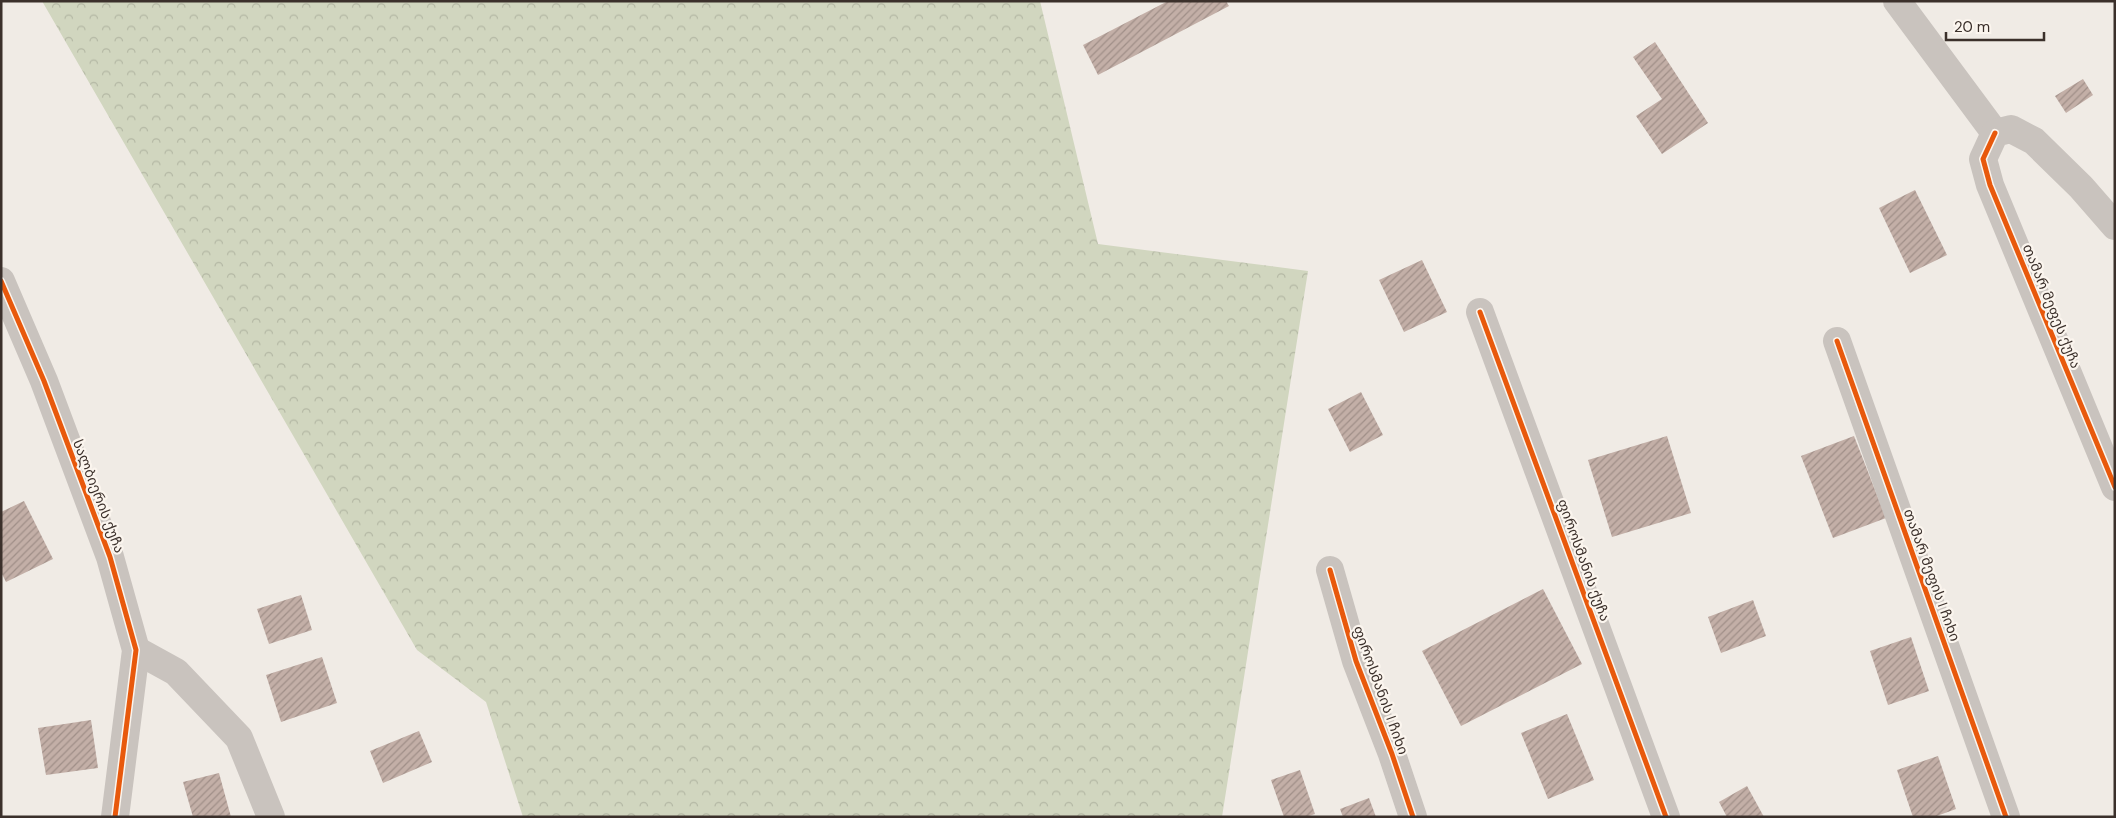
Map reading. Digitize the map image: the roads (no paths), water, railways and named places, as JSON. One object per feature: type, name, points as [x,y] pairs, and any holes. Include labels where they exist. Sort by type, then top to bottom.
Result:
[{"type":"street","points":[[1897,1],[1995,133],[2011,129],[2034,140],[2081,187],[2115,226]]},
{"type":"street","name":"თამარ მეფეს ქუჩა","points":[[1995,133],[1983,159],[1990,185],[2115,486]]},
{"type":"street","name":"სალბიერის ქუჩა","points":[[1,280],[44,381],[110,557],[136,650],[115,817]]},
{"type":"street","name":"ფიროსმანის ქუჩა","points":[[1480,312],[1666,817]]},
{"type":"street","name":"თამარ მეფის I ჩიხი","points":[[1837,341],[2006,817]]},
{"type":"street","name":"ფიროსმანის I ჩიხი","points":[[1330,570],[1356,661],[1392,754],[1413,817]]},
{"type":"street","points":[[136,650],[176,672],[239,738],[271,817]]}]
